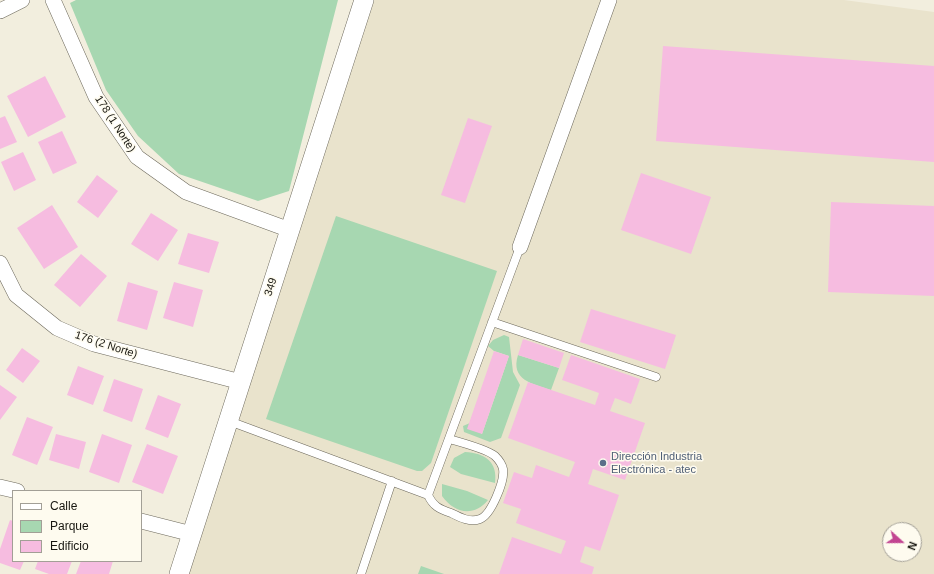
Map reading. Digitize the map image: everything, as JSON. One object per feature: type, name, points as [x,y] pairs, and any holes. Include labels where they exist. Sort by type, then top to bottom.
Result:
[{"type":"street","points":[[0,11],[22,0]]},
{"type":"street","name":"178 (1 Norte)","points":[[53,0],[96,98],[137,157],[186,192],[290,230]]},
{"type":"street","name":"349","points":[[179,574],[364,0]]},
{"type":"street","points":[[520,247],[609,0]]},
{"type":"street","name":"176 (2 Norte)","points":[[0,263],[16,295],[57,328],[94,344],[241,382]]},
{"type":"street","points":[[0,487],[13,490]]},
{"type":"street","points":[[142,521],[192,534]]},
{"type":"lane","points":[[449,439],[494,455],[503,467],[503,475],[492,508],[486,516],[479,520],[469,520],[438,509],[431,502],[428,495],[520,247]]},
{"type":"lane","points":[[492,322],[656,377]]},
{"type":"lane","points":[[229,421],[428,495]]},
{"type":"lane","points":[[361,574],[392,482]]},
{"type":"shaded area","points":[[373,0],[844,0],[934,12],[934,574],[188,574]]},
{"type":"green space","points":[[76,0],[338,0],[289,191],[258,201],[179,174],[138,136],[106,90],[70,3]]},
{"type":"green space","points":[[336,216],[497,271],[431,463],[422,471],[417,471],[266,419]]},
{"type":"green space","points":[[504,335],[509,337],[513,372],[520,385],[501,438],[490,442],[464,432],[463,426],[470,423],[482,434],[509,356],[494,351],[488,346],[493,340]]},
{"type":"green space","points":[[518,355],[559,368],[551,390],[537,386],[525,380],[520,375],[517,370],[516,363]]},
{"type":"green space","points":[[465,452],[479,454],[489,460],[494,469],[495,483],[461,474],[450,467],[454,458]]},
{"type":"green space","points":[[442,484],[467,491],[488,500],[477,509],[471,511],[459,510],[453,507],[442,496]]},
{"type":"green space","points":[[421,566],[444,574],[418,574]]},
{"type":"building","points":[[663,46],[934,66],[934,162],[656,141]]},
{"type":"building","points":[[45,76],[66,117],[28,137],[7,96]]},
{"type":"building","points":[[5,116],[17,142],[0,149],[0,118]]},
{"type":"building","points":[[468,118],[492,126],[465,203],[441,195]]},
{"type":"building","points":[[62,131],[77,163],[53,174],[38,142]]},
{"type":"building","points":[[23,152],[36,180],[14,191],[1,162]]},
{"type":"building","points":[[641,173],[711,197],[691,254],[621,230]]},
{"type":"building","points":[[97,175],[118,191],[98,218],[77,202]]},
{"type":"building","points":[[831,202],[934,206],[934,296],[828,292]]},
{"type":"building","points":[[52,205],[78,247],[44,269],[17,228]]},
{"type":"building","points":[[151,213],[178,230],[158,261],[131,244]]},
{"type":"building","points":[[188,233],[219,242],[209,273],[178,264]]},
{"type":"building","points":[[81,254],[107,276],[80,307],[54,285]]},
{"type":"building","points":[[128,282],[158,291],[147,330],[117,321]]},
{"type":"building","points":[[174,282],[203,290],[193,327],[163,318]]},
{"type":"building","points":[[591,309],[676,335],[665,369],[580,342]]},
{"type":"building","points":[[523,339],[564,353],[559,368],[518,355]]},
{"type":"building","points":[[22,348],[40,361],[23,383],[6,370]]},
{"type":"building","points":[[494,351],[509,356],[482,434],[467,429]]},
{"type":"building","name":"Dirección Industria Electrónica - atec","points":[[571,355],[640,379],[631,404],[615,398],[610,411],[645,423],[625,480],[593,469],[588,484],[619,495],[600,551],[585,546],[580,562],[594,567],[592,574],[499,574],[512,537],[561,554],[566,541],[516,523],[521,509],[503,503],[514,472],[532,478],[536,465],[569,477],[575,462],[508,438],[528,382],[595,405],[599,393],[562,380]]},
{"type":"building","points":[[78,366],[104,376],[93,405],[67,395]]},
{"type":"building","points":[[114,379],[143,389],[132,422],[103,411]]},
{"type":"building","points":[[0,385],[17,397],[0,420]]},
{"type":"building","points":[[158,395],[181,404],[168,438],[145,429]]},
{"type":"building","points":[[27,417],[53,427],[37,465],[12,455]]},
{"type":"building","points":[[56,434],[86,442],[79,469],[49,460]]},
{"type":"building","points":[[102,434],[132,445],[119,483],[89,472]]},
{"type":"building","points":[[147,444],[178,456],[163,494],[132,482]]},
{"type":"building","points":[[10,520],[12,521],[12,562],[24,562],[20,570],[0,563],[0,549]]},
{"type":"building","points":[[38,562],[72,562],[67,574],[49,574],[35,569]]},
{"type":"building","points":[[81,562],[113,562],[109,574],[76,574]]},
{"type":"place","name":"Dirección Industria Electrónica - atec","points":[[603,463]]}]
